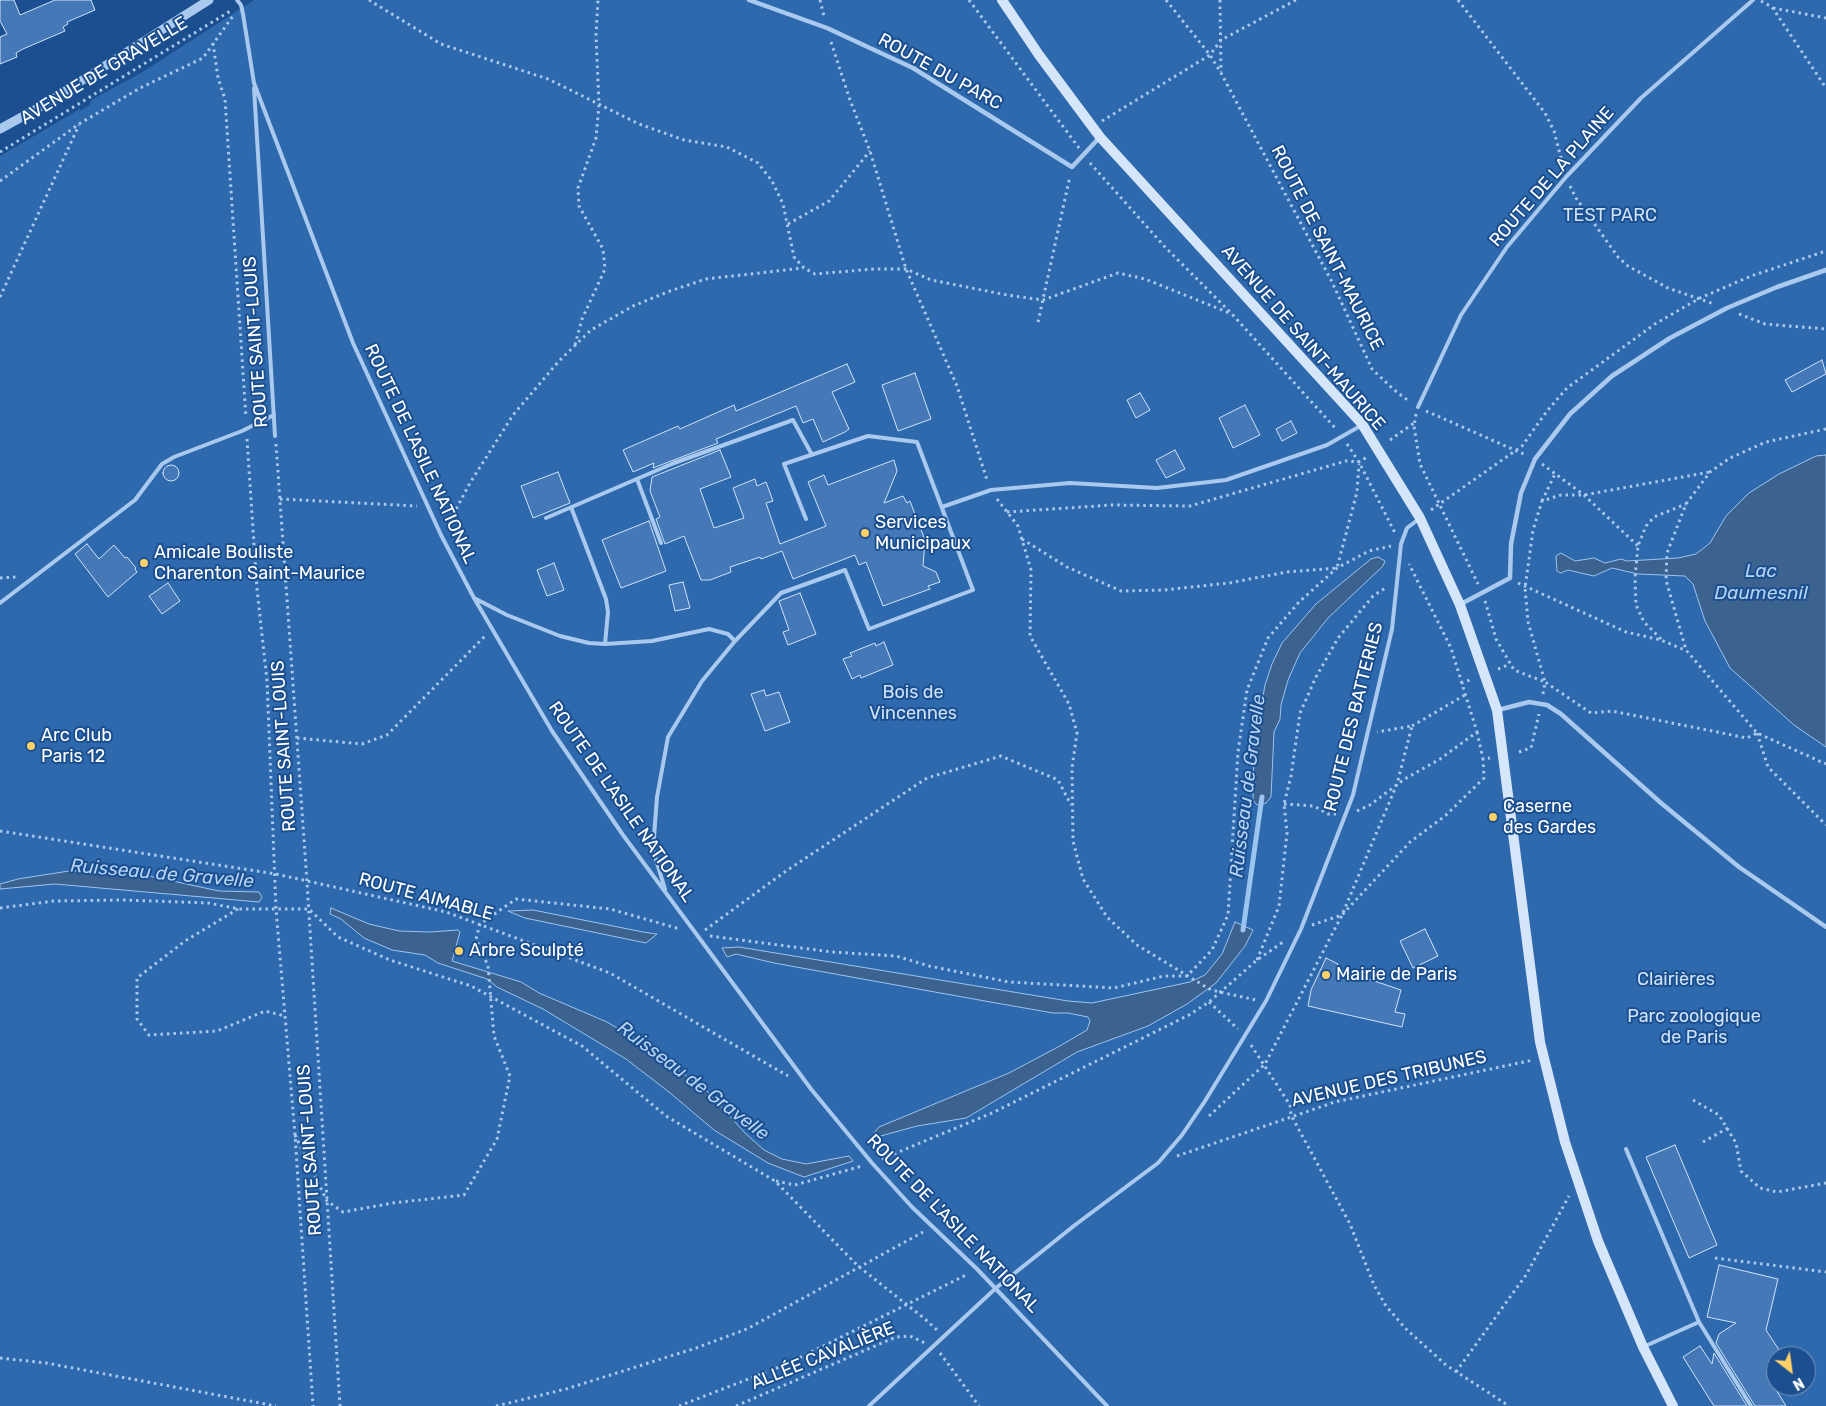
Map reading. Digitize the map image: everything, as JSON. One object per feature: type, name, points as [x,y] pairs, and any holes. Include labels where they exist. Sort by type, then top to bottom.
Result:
[{"type":"main road","name":"AVENUE DE SAINT-MAURICE","points":[[1002,0],[1039,55],[1100,137],[1362,424],[1420,518],[1460,605],[1497,710],[1543,1056],[1565,1142],[1598,1241],[1644,1347],[1673,1406]]},
{"type":"street","name":"AVENUE DE GRAVELLE","points":[[0,129],[40,107],[209,0]]},
{"type":"street","name":"ROUTE DU PARC","points":[[749,0],[827,28],[913,68],[1072,167]]},
{"type":"street","points":[[1072,167],[1100,137]]},
{"type":"street","points":[[1460,605],[1510,578],[1511,544],[1521,492],[1535,459],[1570,414],[1612,376],[1670,338],[1777,287],[1826,270]]},
{"type":"street","points":[[1497,710],[1529,702],[1547,705],[1561,714],[1661,803],[1739,867],[1826,926]]},
{"type":"lane","points":[[236,0],[241,5]]},
{"type":"lane","name":"ROUTE DE LA PLAINE","points":[[1418,407],[1461,315],[1507,247],[1566,177],[1641,98],[1753,0]]},
{"type":"lane","name":"ROUTE DE L'ASILE NATIONAL","points":[[241,5],[254,84],[353,343],[441,535],[474,598],[552,731],[623,835],[699,935],[811,1089],[872,1163],[933,1227],[996,1288],[1107,1406]]},
{"type":"lane","name":"ROUTE SAINT-LOUIS","points":[[254,84],[276,436]]},
{"type":"lane","points":[[0,603],[135,500],[162,464],[174,457],[246,429],[274,415]]},
{"type":"lane","points":[[546,518],[674,463],[793,420],[811,454]]},
{"type":"lane","points":[[942,507],[990,490],[1070,483],[1158,488],[1226,480],[1327,445],[1362,424]]},
{"type":"lane","points":[[666,892],[653,850],[658,797],[668,737],[702,681],[735,641],[781,593],[845,570],[869,629],[973,590],[918,442],[868,436],[784,464],[806,518]]},
{"type":"lane","points":[[637,479],[661,543]]},
{"type":"lane","points":[[571,507],[606,599],[608,612],[605,644]]},
{"type":"lane","name":"ROUTE DES BATTERIES","points":[[869,1406],[935,1347],[943,1337],[996,1288],[1075,1225],[1158,1163],[1182,1135],[1205,1101],[1266,1002],[1301,929],[1353,795],[1392,629],[1401,544],[1407,528],[1420,518]]},
{"type":"lane","points":[[474,598],[507,615],[560,636],[605,644],[652,641],[709,629],[728,634],[735,641]]},
{"type":"lane","points":[[1626,1149],[1699,1322],[1752,1406]]},
{"type":"lane","points":[[1644,1347],[1699,1322]]},
{"type":"path","points":[[369,0],[441,44],[548,79],[639,124],[684,140],[728,147],[758,163],[772,182],[783,204],[794,257],[804,268],[815,274],[874,269],[906,269],[931,280],[1007,296],[1043,300],[1118,273],[1144,280],[1232,314]]},
{"type":"path","points":[[575,346],[582,319],[605,269],[603,249],[579,206],[578,197],[578,188],[596,138],[599,105],[596,35],[598,0]]},
{"type":"path","points":[[820,0],[850,100],[870,151],[906,269],[957,386],[990,490],[1018,526],[1022,539],[1031,570],[1030,636],[1069,704],[1077,732],[1072,768],[1073,841],[1083,879],[1107,917],[1137,945],[1211,990],[1266,1002]]},
{"type":"path","points":[[968,0],[1084,156],[1165,246],[1232,314],[1336,430]]},
{"type":"path","name":"ROUTE DE SAINT-MAURICE","points":[[1166,0],[1210,55],[1221,73],[1332,282],[1372,369],[1392,389],[1418,407],[1472,433],[1515,450],[1440,505]]},
{"type":"path","points":[[1220,0],[1221,73]]},
{"type":"path","points":[[1093,126],[1210,55],[1222,40],[1296,0]]},
{"type":"path","points":[[1458,0],[1545,113],[1554,131],[1566,177],[1576,198],[1618,257]]},
{"type":"path","points":[[1759,0],[1772,8],[1826,18]]},
{"type":"path","points":[[0,181],[79,124],[140,88],[203,58],[241,5]]},
{"type":"path","points":[[1772,8],[1826,88]]},
{"type":"path","name":"AVENUE DE GRAVELLE","points":[[0,152],[223,16]]},
{"type":"path","points":[[213,43],[218,78],[224,99],[257,589],[267,681],[276,909],[295,1135],[313,1406]]},
{"type":"path","points":[[0,297],[79,124]]},
{"type":"path","points":[[788,224],[828,201],[870,151]]},
{"type":"path","points":[[1038,322],[1072,167]]},
{"type":"path","points":[[441,535],[470,483],[513,415],[591,330],[633,306],[706,279],[804,268]]},
{"type":"path","points":[[1390,440],[1414,423],[1420,464],[1440,505],[1431,510]]},
{"type":"path","points":[[1825,428],[1766,442],[1730,458],[1710,472],[1686,504],[1667,553],[1666,580],[1686,650],[1757,733],[1768,767],[1826,825]]},
{"type":"path","name":"ROUTE SAINT-LOUIS","points":[[276,436],[307,882],[340,1406]]},
{"type":"path","points":[[775,1181],[795,1185],[872,1163],[992,1113],[1189,1015],[1209,1002],[1257,960],[1301,929],[1342,915],[1410,842],[1444,816],[1484,778],[1483,759],[1477,732],[1451,648],[1401,544],[1359,462],[1347,443]]},
{"type":"path","points":[[1359,462],[1367,457]]},
{"type":"path","points":[[1535,459],[1556,472],[1584,495],[1638,546]]},
{"type":"path","points":[[1337,568],[1356,492],[1359,462]]},
{"type":"path","points":[[1543,695],[1545,682],[1528,622],[1525,588],[1533,530],[1542,501],[1556,472]]},
{"type":"path","points":[[1542,501],[1561,495],[1584,495],[1710,472]]},
{"type":"path","points":[[280,499],[428,507]]},
{"type":"path","points":[[1661,640],[1644,622],[1636,604],[1635,578],[1638,546],[1646,526],[1654,517],[1686,504]]},
{"type":"path","points":[[1022,539],[1067,567],[1121,591],[1164,590],[1229,583],[1287,572],[1337,568]]},
{"type":"path","points":[[295,1135],[327,1201],[344,1212],[392,1203],[464,1195],[497,1139],[510,1076],[494,1036],[488,966],[476,939],[480,924],[516,899],[610,909],[699,935],[842,953],[874,953],[896,956],[929,966],[1009,982],[1114,988],[1164,976],[1187,976],[1212,950],[1228,915],[1238,752],[1247,690],[1268,638],[1299,602],[1337,568],[1368,551],[1401,544]]},
{"type":"path","points":[[1257,960],[1278,906],[1287,833],[1284,804],[1291,776],[1300,713],[1316,677],[1338,638],[1373,596],[1397,578]]},
{"type":"path","points":[[1510,578],[1525,588],[1626,632],[1661,640],[1686,650]]},
{"type":"path","points":[[297,738],[362,744],[387,735],[492,629]]},
{"type":"path","points":[[1498,669],[1510,664],[1514,670],[1545,682],[1591,713],[1612,711],[1747,738],[1757,733]]},
{"type":"path","points":[[1461,684],[1470,680]]},
{"type":"path","points":[[1367,734],[1412,726],[1465,695]]},
{"type":"path","points":[[1519,752],[1531,748],[1539,714]]},
{"type":"path","points":[[1206,1118],[1265,1064],[1342,915],[1397,784],[1412,726]]},
{"type":"path","points":[[1284,804],[1314,806],[1328,814],[1345,816],[1370,805],[1397,784],[1440,759],[1477,732]]},
{"type":"path","points":[[1757,733],[1826,764]]},
{"type":"path","points":[[699,935],[786,871],[927,778],[1001,756],[1058,780],[1072,806]]},
{"type":"path","points":[[1483,759],[1490,758]]},
{"type":"path","name":"ROUTE AIMABLE","points":[[0,831],[276,874],[446,912],[610,973],[811,1089]]},
{"type":"path","points":[[0,908],[54,901],[125,900],[191,902],[239,909],[308,909],[338,937],[390,960],[472,986],[582,1046],[666,1116],[775,1181],[858,1266],[906,1303],[943,1337]]},
{"type":"path","points":[[239,909],[185,940],[137,978],[137,1019],[149,1035],[217,1030],[265,1011],[285,1016]]},
{"type":"path","points":[[1209,1002],[1245,1036],[1265,1064],[1290,1106],[1291,1115],[1350,1224],[1374,1284],[1386,1306],[1406,1329],[1456,1372],[1509,1406]]},
{"type":"path","name":"AVENUE DES TRIBUNES","points":[[1158,1163],[1291,1115],[1334,1102],[1543,1056]]},
{"type":"path","points":[[1693,1100],[1718,1115],[1728,1128],[1736,1143],[1741,1170],[1760,1188],[1777,1192],[1826,1183]]},
{"type":"path","points":[[1703,1142],[1728,1128]]},
{"type":"path","points":[[1456,1372],[1526,1275],[1577,1180]]},
{"type":"path","points":[[496,1406],[566,1389],[696,1348],[747,1329],[858,1266],[933,1227]]},
{"type":"path","points":[[1715,1258],[1826,1272]]},
{"type":"path","points":[[678,1406],[787,1364],[977,1269]]},
{"type":"path","name":"ALLÉE CAVALIÈRE","points":[[736,1406],[896,1336],[910,1336],[935,1347],[979,1406]]},
{"type":"path","points":[[0,1358],[46,1362],[276,1406]]},
{"type":"green space","name":"Bois de Vincennes","points":[[254,0],[1826,0],[1826,1406],[0,1406],[0,156],[90,105],[91,100],[141,73]]},
{"type":"water","name":"Lac Daumesnil","points":[[1826,455],[1826,747],[1794,725],[1730,668],[1705,621],[1693,584],[1685,576],[1638,574],[1612,568],[1594,576],[1568,570],[1561,573],[1557,571],[1556,556],[1561,553],[1575,561],[1594,558],[1605,563],[1621,559],[1627,561],[1678,558],[1696,554],[1710,543],[1726,516],[1749,493],[1779,474],[1816,456]]},
{"type":"water","points":[[1378,557],[1385,561],[1383,566],[1328,618],[1300,653],[1288,680],[1281,705],[1280,719],[1274,732],[1271,797],[1266,803],[1257,805],[1253,800],[1254,747],[1265,685],[1282,643],[1316,604],[1371,559]]},
{"type":"water","points":[[69,871],[135,873],[219,891],[259,892],[262,897],[259,902],[55,884],[0,889],[0,884],[18,879]]},
{"type":"water","points":[[331,908],[369,924],[399,931],[430,932],[458,930],[460,932],[452,961],[521,982],[539,993],[607,1022],[641,1042],[708,1092],[745,1133],[764,1150],[782,1159],[806,1164],[849,1156],[853,1161],[804,1177],[768,1163],[714,1130],[626,1059],[543,1009],[497,987],[487,979],[438,963],[425,955],[392,950],[364,938],[341,919],[330,914]]},
{"type":"water","points":[[533,910],[657,934],[646,943],[525,918],[508,911]]},
{"type":"water","points":[[1235,922],[1253,930],[1245,946],[1216,983],[1187,1004],[1148,1026],[1077,1052],[966,1118],[917,1126],[877,1137],[874,1133],[879,1127],[1009,1073],[1058,1047],[1087,1030],[1090,1021],[1088,1017],[996,1003],[774,963],[736,954],[727,957],[722,948],[739,947],[1068,1001],[1092,1003],[1190,982],[1205,975],[1222,954]]},
{"type":"building","points":[[0,0],[14,0],[20,15],[55,0],[91,0],[95,10],[67,22],[68,24],[63,27],[65,31],[23,49],[16,53],[17,57],[0,64],[0,37],[7,34],[0,21]]},
{"type":"building","points":[[1822,360],[1826,374],[1792,392],[1785,380]]},
{"type":"building","points":[[847,364],[855,382],[832,392],[849,429],[823,442],[813,419],[803,423],[796,406],[716,439],[718,443],[653,468],[654,463],[633,472],[623,450],[678,426],[680,429],[734,405],[736,411]]},
{"type":"building","points":[[915,373],[931,419],[898,431],[882,385]]},
{"type":"building","points":[[1140,393],[1150,410],[1136,418],[1127,400]]},
{"type":"building","points":[[1245,405],[1260,435],[1233,448],[1219,418]]},
{"type":"building","points":[[1291,421],[1297,433],[1282,441],[1276,429]]},
{"type":"building","points":[[720,450],[731,477],[700,489],[714,528],[744,518],[733,488],[755,479],[757,486],[766,482],[773,501],[766,503],[780,544],[826,526],[808,482],[824,475],[828,485],[894,460],[897,471],[884,503],[903,496],[907,503],[910,501],[925,540],[923,566],[936,572],[940,582],[928,586],[930,589],[883,606],[866,562],[859,565],[855,555],[793,579],[782,551],[730,567],[731,572],[710,580],[701,580],[684,536],[665,544],[656,519],[660,517],[650,491],[652,477]]},
{"type":"building","points":[[1175,450],[1185,469],[1166,478],[1156,460]]},
{"type":"building","points":[[168,465],[174,465],[179,470],[177,479],[168,481],[163,476],[163,470]]},
{"type":"building","points":[[558,472],[570,503],[533,518],[521,486]]},
{"type":"building","points":[[649,521],[666,571],[621,588],[602,540]]},
{"type":"building","points":[[87,544],[99,559],[114,545],[125,558],[127,557],[137,572],[108,597],[75,554]]},
{"type":"building","points":[[554,563],[564,590],[547,596],[537,570]]},
{"type":"building","points":[[683,582],[690,608],[675,611],[669,585]]},
{"type":"building","points":[[168,583],[180,601],[162,614],[149,596]]},
{"type":"building","points":[[800,593],[816,634],[788,645],[783,632],[789,630],[779,601]]},
{"type":"building","points":[[884,642],[893,665],[861,678],[860,675],[852,679],[843,659],[852,656],[850,653],[875,643],[876,646]]},
{"type":"building","points":[[764,690],[766,696],[779,692],[790,722],[765,731],[751,694]]},
{"type":"building","points":[[1425,929],[1438,956],[1413,968],[1400,941]]},
{"type":"building","points":[[1326,958],[1338,964],[1336,968],[1401,990],[1395,1012],[1405,1014],[1402,1027],[1308,1006],[1311,990]]},
{"type":"building","points":[[1675,1145],[1717,1245],[1689,1258],[1646,1157]]},
{"type":"building","points":[[1719,1265],[1778,1279],[1766,1330],[1776,1346],[1766,1346],[1766,1396],[1780,1396],[1786,1406],[1755,1406],[1716,1343],[1719,1334],[1736,1323],[1707,1317]]},
{"type":"building","points":[[1700,1346],[1712,1364],[1714,1353],[1747,1406],[1714,1406],[1683,1357]]},
{"type":"waterway","name":"Ruisseau de Gravelle","points":[[1243,930],[1262,797]]},
{"type":"place","name":"Services Municipaux","points":[[865,533]]},
{"type":"place","name":"Amicale Bouliste Charenton Saint-Maurice","points":[[144,563]]},
{"type":"place","name":"Arc Club Paris 12","points":[[31,746]]},
{"type":"place","name":"Caserne des Gardes","points":[[1493,817]]},
{"type":"place","name":"Arbre Sculpté","points":[[459,951]]},
{"type":"place","name":"Mairie de Paris","points":[[1326,975]]},
{"type":"park label","name":"TEST PARC","points":[[1610,216]]},
{"type":"park label","name":"Clairières","points":[[1676,980]]},
{"type":"park label","name":"Parc zoologique de Paris","points":[[1694,1027]]}]
